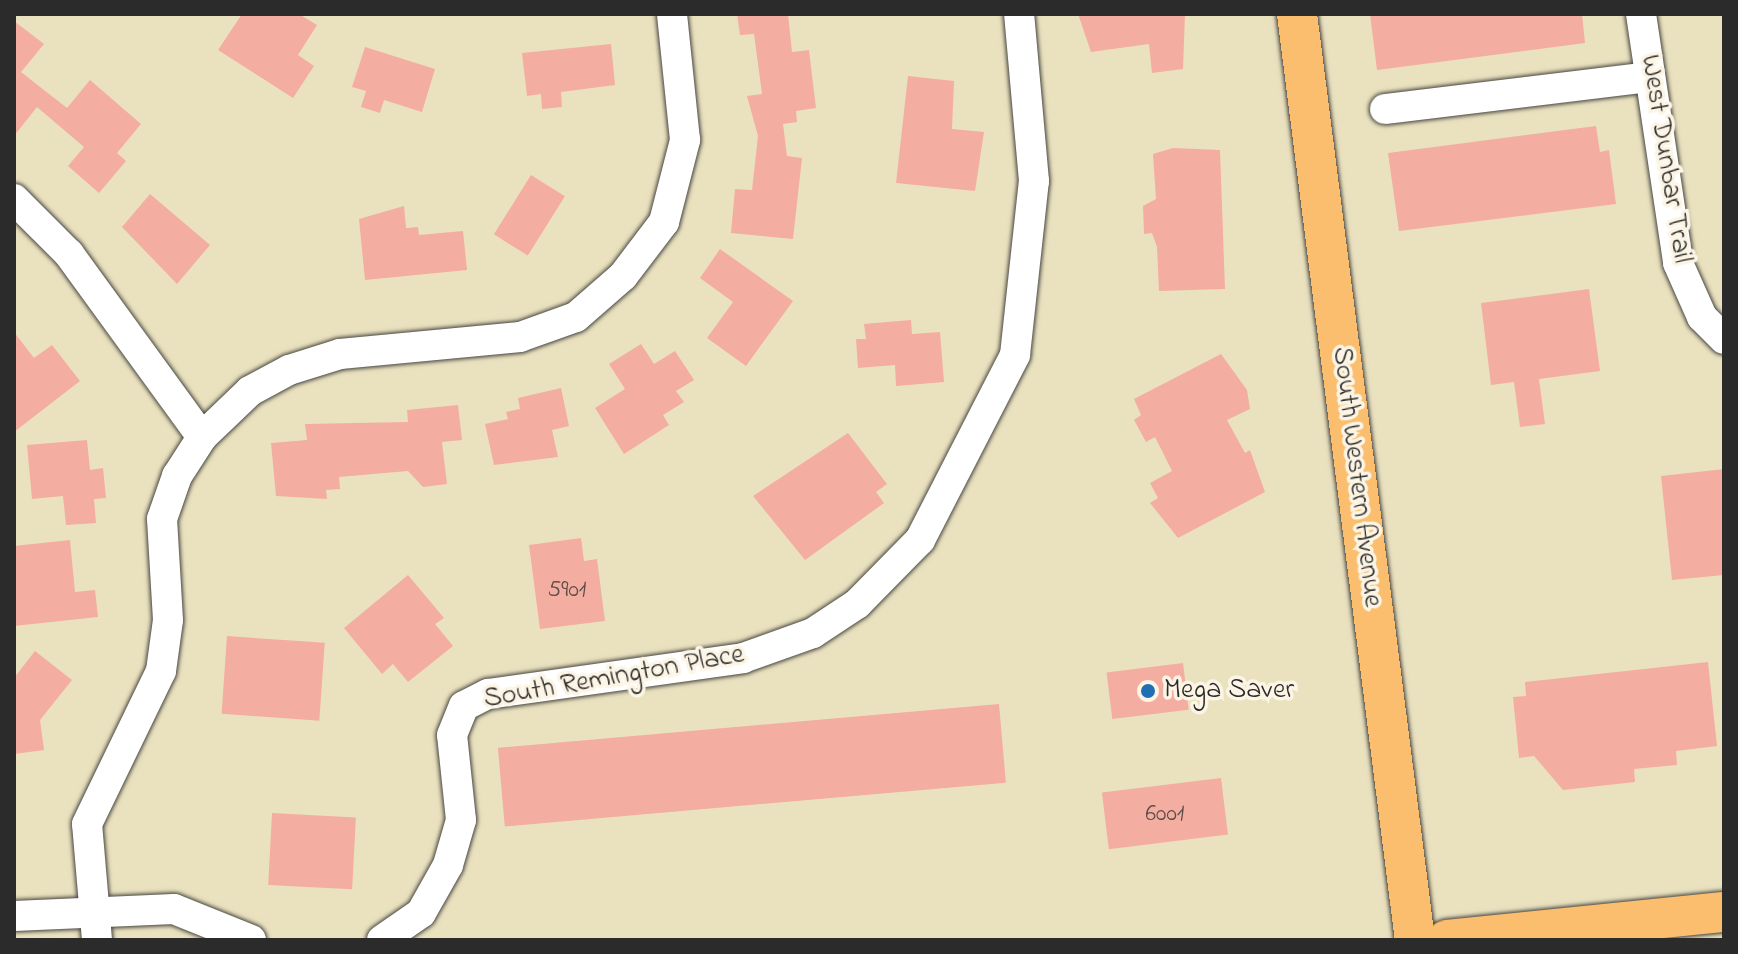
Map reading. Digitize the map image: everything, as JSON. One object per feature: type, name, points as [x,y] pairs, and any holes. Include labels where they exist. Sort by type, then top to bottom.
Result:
[{"type":"main road","name":"South Western Avenue","points":[[1297,14],[1415,940]]},
{"type":"main road","points":[[1447,940],[1724,912]]},
{"type":"street","points":[[94,926],[87,824],[161,671],[168,620],[162,519],[202,437],[250,391],[289,370],[340,354],[520,337],[576,317],[623,276],[664,222],[685,140],[672,14]]},
{"type":"street","name":"South Remington Place","points":[[382,940],[421,913],[448,865],[461,820],[452,735],[464,706],[488,694],[743,658],[793,640],[878,590],[920,540],[1015,355],[1034,181],[1019,14]]},
{"type":"street","name":"West Dunbar Trail","points":[[1641,14],[1678,263],[1702,317],[1724,339]]},
{"type":"street","points":[[1385,109],[1650,77]]},
{"type":"street","points":[[14,199],[69,254],[202,437]]},
{"type":"street","points":[[14,916],[94,926],[174,909],[251,940]]},
{"type":"building","points":[[242,14],[299,14],[317,25],[298,55],[314,66],[293,98],[218,50]]},
{"type":"building","points":[[737,14],[788,14],[792,52],[809,50],[816,108],[796,111],[797,122],[783,124],[787,156],[802,158],[793,239],[731,233],[735,189],[752,190],[758,136],[747,96],[762,94],[754,34],[740,35]]},
{"type":"building","points":[[1078,14],[1185,14],[1183,69],[1152,73],[1149,44],[1091,52]]},
{"type":"building","points":[[1370,14],[1582,14],[1585,43],[1377,70]]},
{"type":"building","points":[[14,21],[44,44],[21,72],[67,108],[90,80],[141,124],[117,153],[126,161],[99,193],[68,166],[84,147],[37,107],[14,136]]},
{"type":"building","points":[[611,44],[615,85],[561,92],[562,107],[542,109],[541,94],[527,96],[522,53]]},
{"type":"building","points":[[365,47],[435,69],[422,112],[384,100],[380,113],[361,107],[366,91],[352,87]]},
{"type":"building","points":[[908,76],[954,81],[952,129],[984,132],[975,191],[896,183]]},
{"type":"building","points":[[1596,126],[1600,152],[1609,150],[1616,204],[1399,231],[1388,153]]},
{"type":"building","points":[[1173,148],[1220,150],[1225,289],[1159,291],[1157,247],[1152,233],[1144,234],[1143,206],[1156,199],[1153,154]]},
{"type":"building","points":[[531,175],[565,196],[528,256],[494,234]]},
{"type":"building","points":[[150,194],[210,245],[177,284],[122,227]]},
{"type":"building","points":[[404,206],[406,228],[418,227],[419,235],[463,231],[467,270],[365,280],[359,219]]},
{"type":"building","points":[[720,249],[793,301],[746,366],[707,338],[733,302],[700,278]]},
{"type":"building","points":[[1589,289],[1600,371],[1539,379],[1545,424],[1520,427],[1514,382],[1491,385],[1481,303]]},
{"type":"building","points":[[911,320],[912,334],[940,332],[944,382],[896,386],[895,365],[858,368],[856,339],[866,339],[864,324]]},
{"type":"building","points":[[14,332],[34,358],[52,345],[80,381],[14,432]]},
{"type":"building","points":[[641,344],[654,364],[675,351],[694,380],[676,391],[684,402],[663,415],[669,425],[624,454],[595,408],[625,389],[609,364]]},
{"type":"building","points":[[1221,354],[1247,390],[1250,409],[1227,420],[1245,453],[1250,450],[1265,492],[1178,538],[1150,503],[1158,498],[1150,483],[1172,471],[1155,437],[1146,442],[1134,420],[1141,415],[1134,399]]},
{"type":"building","points":[[561,388],[569,426],[552,430],[558,457],[494,465],[485,424],[508,419],[506,412],[520,409],[518,398]]},
{"type":"building","points":[[458,405],[462,440],[442,442],[447,484],[423,487],[408,471],[339,477],[340,489],[326,490],[327,499],[276,496],[271,443],[307,440],[305,424],[408,422],[407,410]]},
{"type":"building","points":[[848,433],[887,484],[876,492],[884,503],[805,560],[753,496]]},
{"type":"building","points":[[87,440],[90,470],[103,468],[106,498],[94,499],[96,523],[66,525],[63,496],[32,499],[27,445]]},
{"type":"building","points":[[1724,469],[1724,575],[1672,580],[1661,476]]},
{"type":"building","points":[[581,538],[584,561],[597,559],[605,621],[540,629],[529,545]]},
{"type":"building","points":[[70,540],[75,592],[95,590],[98,617],[14,626],[14,546]]},
{"type":"building","points":[[408,575],[444,618],[435,624],[453,646],[408,682],[393,664],[382,674],[344,628]]},
{"type":"building","points":[[227,636],[325,643],[319,721],[222,714]]},
{"type":"building","points":[[35,651],[72,680],[40,720],[44,750],[14,754],[14,678]]},
{"type":"building","points":[[1708,662],[1717,746],[1676,751],[1677,765],[1634,769],[1635,782],[1563,790],[1534,756],[1519,758],[1513,697],[1526,696],[1525,682]]},
{"type":"building","name":"Mega Saver","points":[[1183,663],[1189,710],[1112,719],[1107,672]]},
{"type":"building","points":[[999,704],[1006,783],[505,827],[498,748]]},
{"type":"building","name":"Mega Saver","points":[[1221,778],[1228,835],[1109,849],[1102,793]]},
{"type":"building","points":[[272,813],[356,817],[352,889],[268,885]]},
{"type":"place","name":"Mega Saver","points":[[1148,691]]}]
